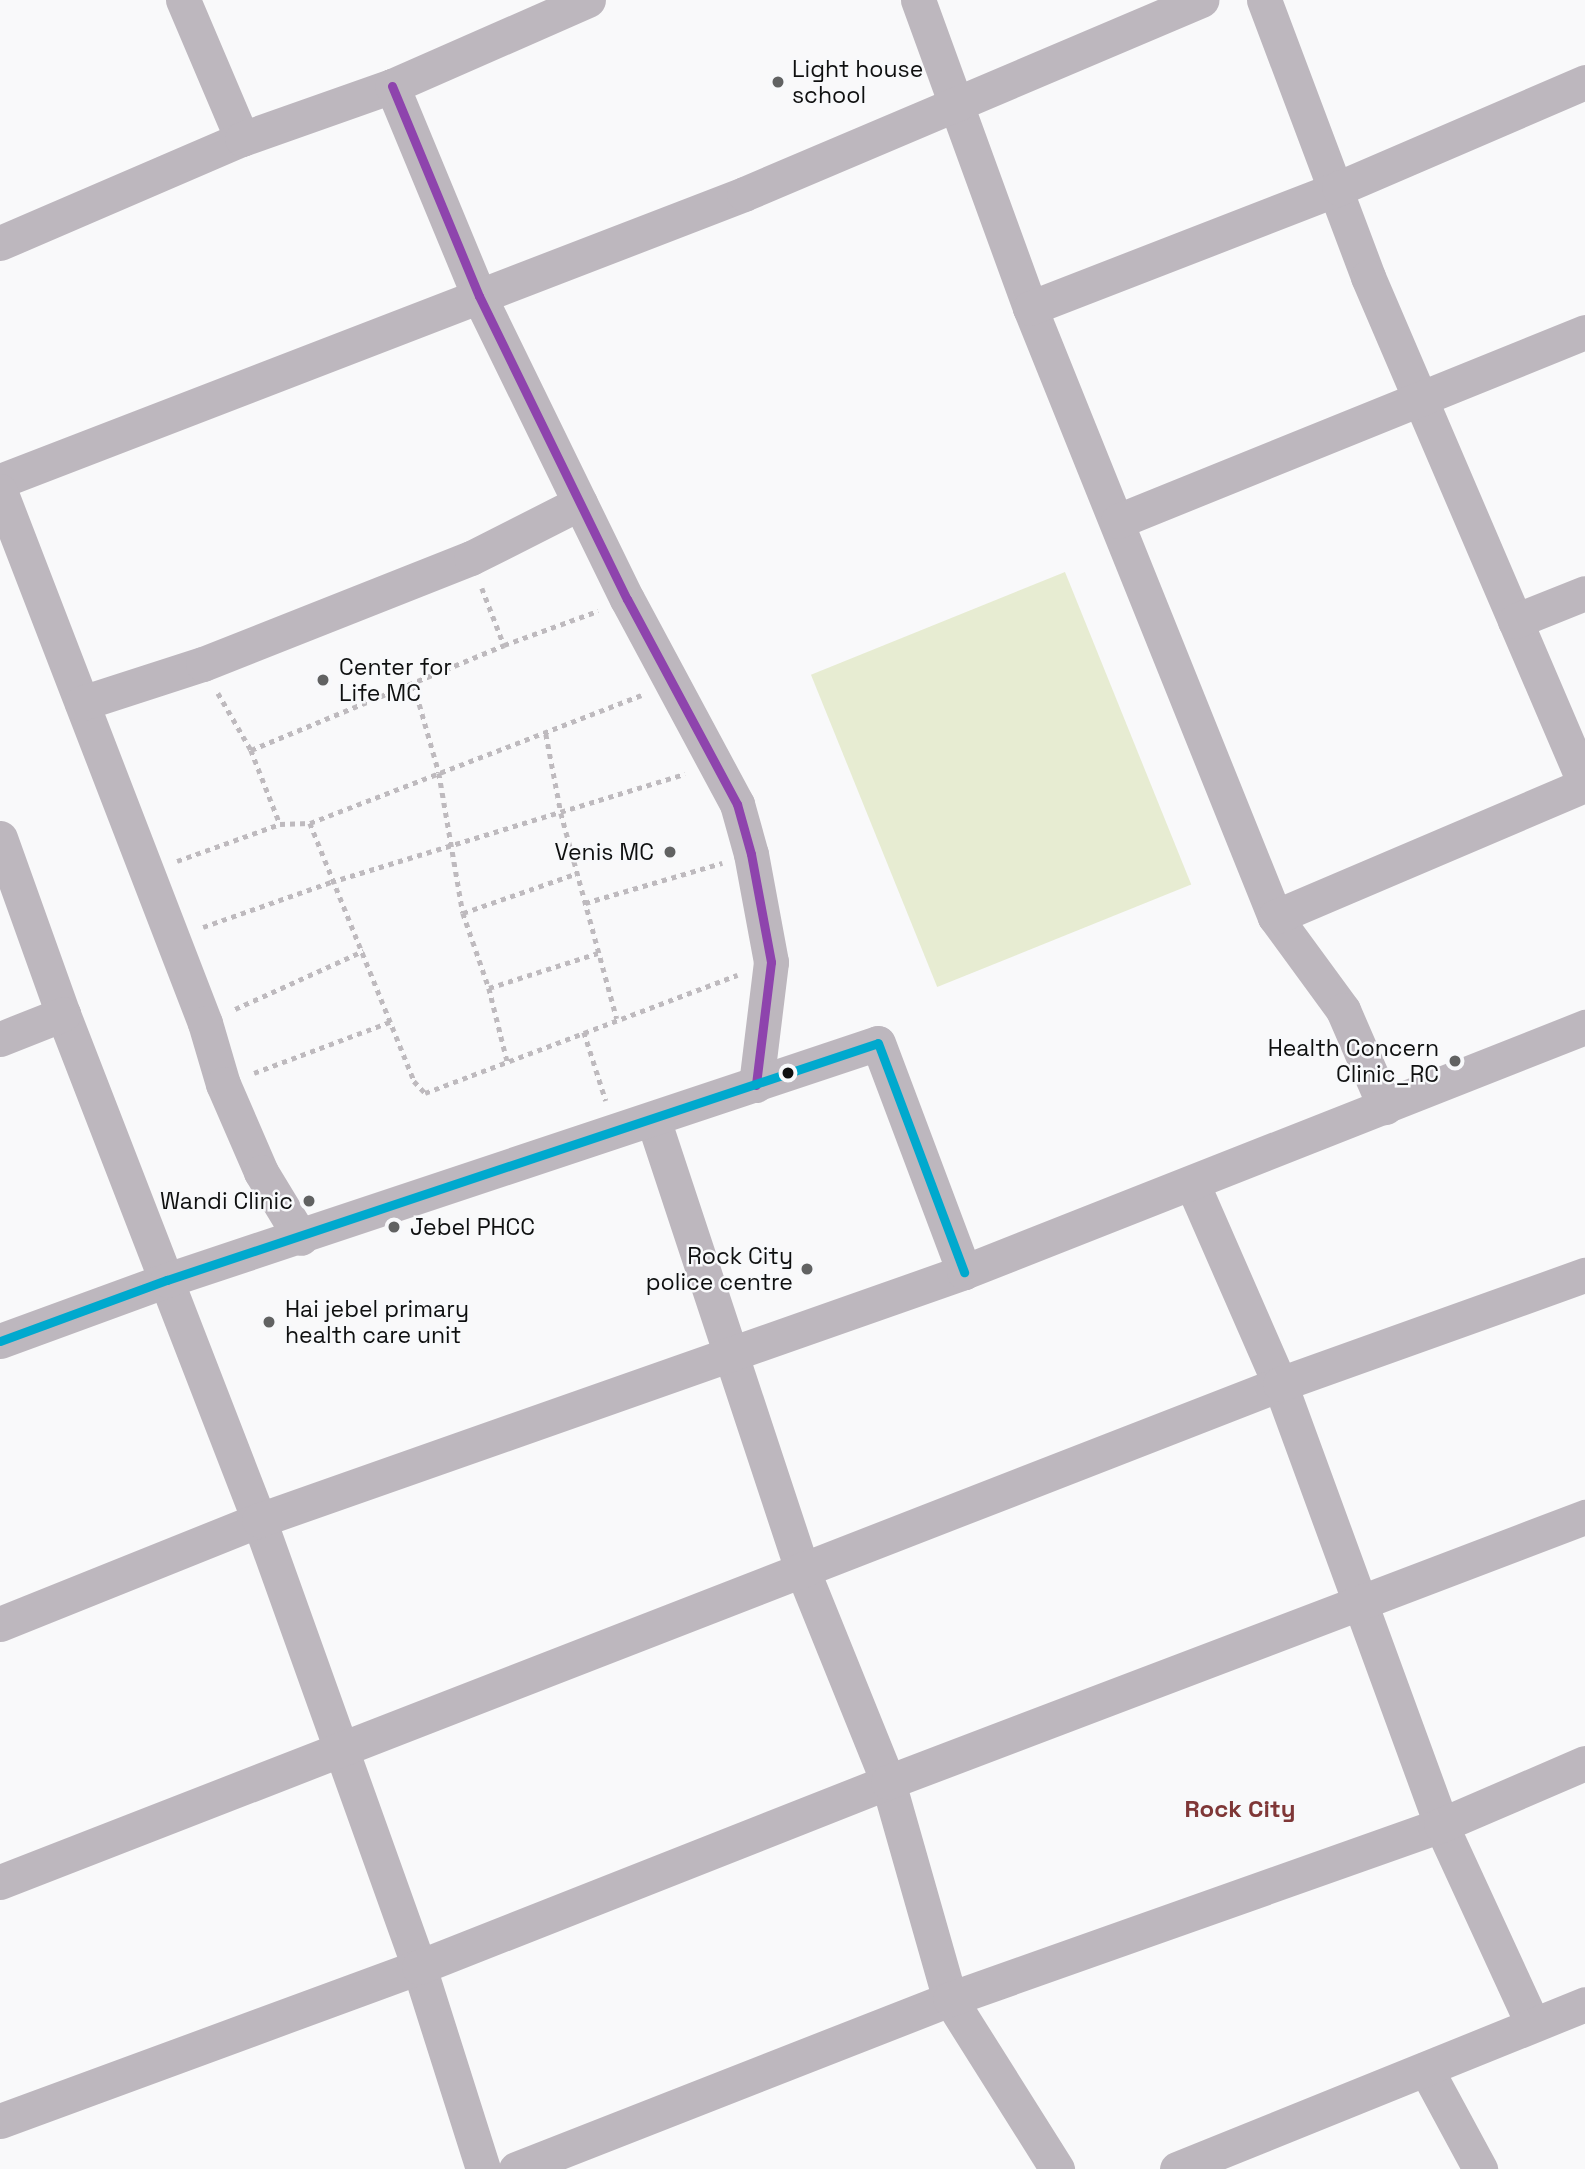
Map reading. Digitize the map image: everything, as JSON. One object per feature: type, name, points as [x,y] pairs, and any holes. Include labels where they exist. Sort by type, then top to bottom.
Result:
[{"type":"street","points":[[183,0],[242,139]]},
{"type":"street","points":[[0,243],[242,139],[392,86],[588,0]]},
{"type":"street","points":[[918,0],[1030,308],[1118,521],[1186,703],[1275,917],[1343,1010],[1385,1107]]},
{"type":"street","points":[[0,481],[744,194],[1202,0]]},
{"type":"street","points":[[1264,0],[1339,188],[1368,277],[1423,400],[1585,785],[1275,917]]},
{"type":"street","points":[[1030,308],[1339,188],[1585,82]]},
{"type":"street","points":[[392,86],[479,296],[627,599],[712,766],[737,804],[751,854],[771,962],[756,1085]]},
{"type":"street","points":[[1118,521],[1423,400],[1585,332]]},
{"type":"street","points":[[0,491],[205,1023],[223,1084],[261,1172],[301,1238]]},
{"type":"street","points":[[82,704],[203,664],[471,558],[580,503]]},
{"type":"street","points":[[1515,621],[1585,593]]},
{"type":"street","points":[[0,838],[63,1014],[259,1520],[338,1747],[419,1966],[483,2169]]},
{"type":"street","points":[[0,1039],[63,1014]]},
{"type":"street","points":[[0,1624],[259,1520],[964,1272],[1585,1027]]},
{"type":"street","points":[[0,1341],[167,1280],[301,1238],[878,1043],[964,1272]]},
{"type":"street","points":[[653,1119],[802,1569],[888,1782],[950,1999],[1057,2169]]},
{"type":"street","points":[[1192,1183],[1280,1384],[1441,1825],[1532,2024]]},
{"type":"street","points":[[0,1882],[338,1747],[1280,1384],[1585,1275]]},
{"type":"street","points":[[0,2121],[419,1966],[888,1782],[1585,1517]]},
{"type":"street","points":[[516,2169],[950,1999],[1441,1825],[1585,1763]]},
{"type":"street","points":[[1177,2169],[1585,2004]]},
{"type":"street","points":[[1426,2069],[1479,2169]]},
{"type":"path","points":[[471,558],[503,645]]},
{"type":"path","points":[[251,750],[414,685],[503,645],[627,599]]},
{"type":"path","points":[[203,664],[251,750],[280,824]]},
{"type":"path","points":[[145,872],[280,824],[310,823],[546,734],[671,682]]},
{"type":"path","points":[[414,685],[439,773],[463,913],[489,988],[508,1064]]},
{"type":"path","points":[[546,734],[561,813],[617,1019]]},
{"type":"path","points":[[173,938],[331,882],[712,766]]},
{"type":"path","points":[[310,823],[331,882],[363,951],[414,1081],[425,1093],[508,1064],[617,1019],[771,962]]},
{"type":"path","points":[[585,903],[751,854]]},
{"type":"path","points":[[463,913],[578,873]]},
{"type":"path","points":[[205,1023],[363,951]]},
{"type":"path","points":[[489,988],[598,953]]},
{"type":"path","points":[[223,1084],[392,1021]]},
{"type":"path","points":[[584,1032],[617,1131]]},
{"type":"green space","points":[[1065,572],[1191,884],[937,987],[811,675]]},
{"type":"transit line","points":[[392,86],[479,296],[627,599],[737,804],[751,854],[771,962],[756,1085]]},
{"type":"transit line","points":[[0,1341],[167,1280],[878,1043],[964,1272]]},
{"type":"place","name":"Light house school","points":[[778,82]]},
{"type":"place","name":"Center for Life MC","points":[[323,680]]},
{"type":"place","name":"Venis MC","points":[[670,852]]},
{"type":"place","name":"Health Concern Clinic_RC","points":[[1455,1061]]},
{"type":"place","name":"Wandi Clinic","points":[[309,1201]]},
{"type":"place","name":"Jebel PHCC","points":[[394,1227]]},
{"type":"place","name":"Rock City police centre","points":[[807,1269]]},
{"type":"place","name":"Hai jebel primary health care unit","points":[[269,1322]]},
{"type":"district","name":"Rock City","points":[[1240,1809]]}]
